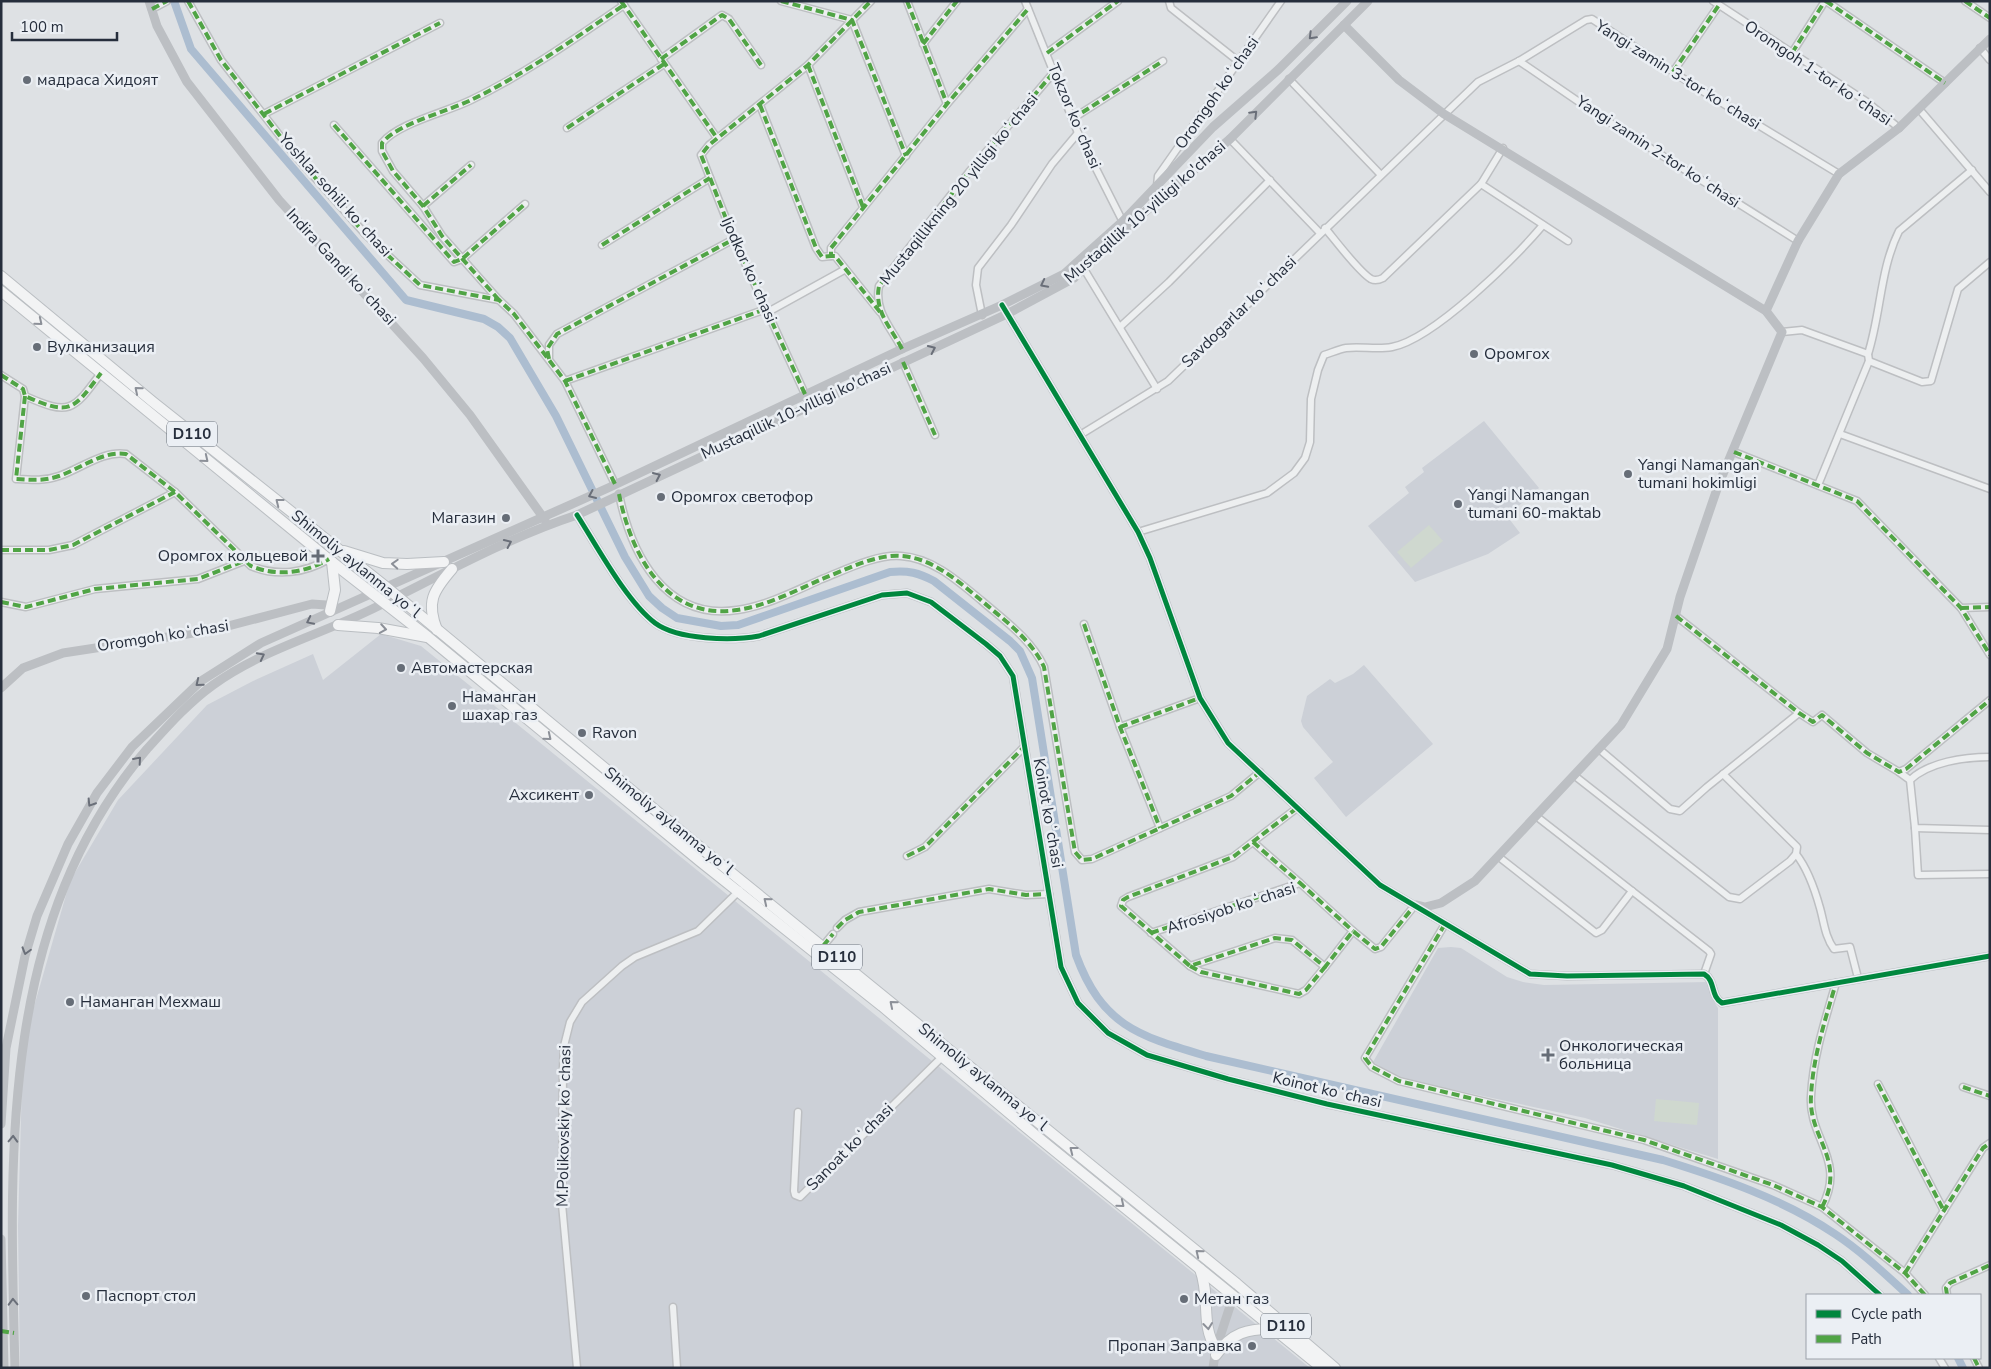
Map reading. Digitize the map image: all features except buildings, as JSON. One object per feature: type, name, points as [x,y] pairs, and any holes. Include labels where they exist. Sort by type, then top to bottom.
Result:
[{"type":"main road","name":"Mustaqillik 10-yilligi ko'chasi","points":[[546,521],[576,503],[612,486],[808,400],[903,362],[1005,310],[1074,278],[1213,127],[1279,69],[1347,1]]},
{"type":"main road","name":"Mustaqillik 10-yilligi ko'chasi","points":[[546,521],[580,513],[616,496],[808,400],[902,349],[982,315],[1005,310],[1064,274],[1230,138],[1368,1]]},
{"type":"main road","name":"Indira Gandi koʻchasi","points":[[154,5],[157,26],[186,82],[279,200],[423,358],[470,416],[546,521]]},
{"type":"main road","points":[[1344,25],[1398,80],[1444,114],[1503,148],[1766,311],[1782,332],[1734,452],[1718,486],[1680,597],[1667,649],[1621,725],[1476,881],[1441,903],[1424,907],[1415,905]]},
{"type":"main road","points":[[1766,311],[1798,241],[1839,174],[1898,128],[1990,40]]},
{"type":"main road","name":"Shimoliy aylanma yoʻl","points":[[1,276],[330,561],[384,604],[433,634]]},
{"type":"main road","name":"Shimoliy aylanma yoʻl","points":[[1,291],[101,373],[149,406],[386,587],[481,683],[742,888],[1034,1134],[1322,1368]]},
{"type":"main road","points":[[1005,310],[1138,532],[1150,558],[1200,698],[1228,742],[1365,873],[1393,895],[1415,905],[1530,974],[1567,976],[1704,974],[1711,982],[1714,996],[1722,1003],[1990,956]]},
{"type":"main road","points":[[1,1124],[6,1048],[25,956],[44,899],[79,822],[132,747],[185,694],[211,673],[233,659],[330,611],[546,521]]},
{"type":"main road","points":[[15,1368],[12,1193],[17,1070],[28,989],[43,936],[84,834],[135,762],[164,730],[210,688],[234,670],[292,642],[338,625],[384,604],[546,521]]},
{"type":"main road","points":[[339,550],[383,563],[444,562]]},
{"type":"main road","points":[[330,561],[335,590],[330,611]]},
{"type":"main road","points":[[338,625],[433,634],[431,603],[438,585],[452,569]]},
{"type":"main road","name":"Oromgoh koʻchasi","points":[[1,688],[23,668],[62,653],[213,630],[312,604],[326,605],[330,611]]},
{"type":"main road","name":"Shimoliy aylanma yoʻl","points":[[742,888],[823,946],[1237,1284],[1335,1368]]},
{"type":"main road","points":[[1034,1134],[1041,1125]]},
{"type":"main road","points":[[1,1239],[4,1368]]},
{"type":"main road","points":[[1199,1268],[1207,1290],[1207,1330],[1216,1352]]},
{"type":"main road","points":[[1213,1368],[1216,1352],[1237,1284]]},
{"type":"main road","points":[[1216,1352],[1237,1334],[1257,1328],[1275,1329]]},
{"type":"street","points":[[154,5],[167,1]]},
{"type":"street","name":"Yoshlar sohili koʻchasi","points":[[188,1],[221,60],[294,154],[366,236],[420,285],[499,300]]},
{"type":"street","points":[[781,1],[852,20],[906,156]]},
{"type":"street","name":"Ijodkor koʻchasi","points":[[808,400],[734,238],[701,155],[704,149],[717,138],[808,65],[871,1]]},
{"type":"street","points":[[907,1],[947,104]]},
{"type":"street","points":[[923,44],[957,1]]},
{"type":"street","name":"Tokzor koʻchasi","points":[[1025,1],[1078,133],[1124,225]]},
{"type":"street","points":[[1047,53],[1118,1]]},
{"type":"street","points":[[1169,1],[1171,8],[1238,62]]},
{"type":"street","name":"Oromgoh koʻchasi","points":[[1157,186],[1158,176],[1281,1]]},
{"type":"street","points":[[1792,53],[1825,1],[1945,83]]},
{"type":"street","points":[[1965,1],[1990,18]]},
{"type":"street","points":[[612,486],[564,381],[527,329],[442,236],[423,206],[393,171],[382,151],[384,140],[414,123],[480,96],[571,41],[622,3],[717,138]]},
{"type":"street","points":[[1673,72],[1716,3]]},
{"type":"street","name":"Oromgoh 1-tor koʻchasi","points":[[1716,3],[1866,102],[1898,128]]},
{"type":"street","points":[[831,256],[831,248],[836,239],[1028,9]]},
{"type":"street","points":[[567,128],[663,62],[722,15],[729,19],[761,65]]},
{"type":"street","name":"Yangi zamin 3-tor koʻchasi","points":[[1444,114],[1478,82],[1520,61],[1580,23],[1592,19],[1673,72],[1839,174]]},
{"type":"street","points":[[264,114],[440,23]]},
{"type":"street","points":[[1980,48],[1990,60]]},
{"type":"street","points":[[1072,119],[1163,61]]},
{"type":"street","name":"Yangi zamin 2-tor koʻchasi","points":[[1520,61],[1602,117],[1798,241]]},
{"type":"street","points":[[808,65],[863,207]]},
{"type":"street","name":"Mustaqillikning 20 yilligi koʻchasi","points":[[880,312],[877,294],[879,286],[885,277],[1054,72]]},
{"type":"street","points":[[1289,79],[1381,175]]},
{"type":"street","name":"Mustaqillikning 20 yilligi koʻchasi","points":[[760,105],[818,252],[822,256],[835,256],[844,270],[880,312],[902,349]]},
{"type":"street","points":[[1919,109],[1990,192]]},
{"type":"street","name":"Savdogarlar koʻchasi","points":[[1080,435],[1157,389],[1188,363],[1322,230],[1444,114]]},
{"type":"street","points":[[334,125],[454,262],[462,259],[524,204]]},
{"type":"street","points":[[982,315],[976,285],[978,268],[1011,225],[1052,164],[1078,133]]},
{"type":"street","points":[[1230,138],[1372,280],[1378,280],[1410,252],[1481,184],[1503,148]]},
{"type":"street","points":[[423,206],[471,165]]},
{"type":"street","points":[[1818,485],[1869,361],[1868,354],[1886,267],[1899,231],[1972,170]]},
{"type":"street","points":[[602,245],[710,178]]},
{"type":"street","points":[[1121,326],[1169,282],[1270,180]]},
{"type":"street","points":[[1481,184],[1568,241]]},
{"type":"street","points":[[1138,532],[1267,494],[1294,473],[1304,458],[1310,442],[1311,399],[1318,370],[1324,355],[1344,348],[1392,347],[1421,334],[1444,320],[1526,244],[1543,225]]},
{"type":"street","points":[[549,359],[547,349],[556,334],[734,238]]},
{"type":"street","points":[[1869,361],[1922,382],[1930,381],[1958,289],[1990,262]]},
{"type":"street","points":[[1084,269],[1121,326],[1157,389]]},
{"type":"street","points":[[564,381],[767,311],[844,270]]},
{"type":"street","points":[[1782,332],[1802,330],[1868,354]]},
{"type":"street","points":[[903,362],[935,435]]},
{"type":"street","points":[[25,396],[50,407],[62,409],[71,407],[78,402],[101,373]]},
{"type":"street","points":[[1,375],[23,389],[25,396],[16,479],[40,481],[59,476],[103,457],[121,453],[133,458],[175,492],[244,561],[257,569],[289,572],[308,569],[330,561]]},
{"type":"street","points":[[1840,434],[1990,489]]},
{"type":"street","points":[[1734,452],[1858,501],[1961,608],[1990,655]]},
{"type":"street","points":[[1,550],[49,550],[74,545],[175,492]]},
{"type":"street","points":[[616,496],[628,530],[656,580],[663,589],[680,603],[701,609],[725,611],[750,607],[852,568],[899,555],[925,561],[948,574],[1021,635],[1038,655],[1044,667],[1049,686],[1059,763],[1077,856],[1082,860],[1092,859],[1237,793],[1260,772]]},
{"type":"street","name":"Koinot koʻchasi","points":[[580,513],[630,596],[656,624],[690,635],[722,640],[742,640],[775,631],[882,595],[907,593],[918,596],[938,608],[986,644],[1008,665],[1013,676],[1062,967],[1070,991],[1089,1016],[1108,1033],[1140,1052],[1164,1061],[1327,1104],[1612,1165],[1654,1176],[1781,1225],[1818,1245],[1842,1261],[1879,1294]]},
{"type":"street","points":[[1,602],[26,607],[95,589],[198,579],[244,561]]},
{"type":"street","points":[[1961,608],[1990,607]]},
{"type":"street","points":[[1676,616],[1800,713],[1813,722],[1822,714],[1867,753],[1910,780],[1918,875],[1990,874]]},
{"type":"street","points":[[1084,624],[1120,727],[1160,828]]},
{"type":"street","points":[[1120,727],[1200,698]]},
{"type":"street","points":[[1899,772],[1906,769],[1990,700]]},
{"type":"street","points":[[1599,749],[1675,812],[1683,809],[1723,774],[1800,713]]},
{"type":"street","points":[[906,856],[925,847],[1024,747]]},
{"type":"street","points":[[1910,780],[1921,771],[1931,767],[1975,757],[1990,757]]},
{"type":"street","points":[[1575,776],[1729,897],[1740,898],[1790,861],[1796,854],[1797,846],[1723,774]]},
{"type":"street","name":"Afrosiyob koʻchasi","points":[[1297,808],[1253,842],[1220,863],[1123,900],[1122,908],[1190,966],[1201,972],[1299,994],[1306,990],[1354,931]]},
{"type":"street","points":[[1536,816],[1709,951],[1710,958],[1704,974]]},
{"type":"street","points":[[1915,828],[1990,830]]},
{"type":"street","points":[[1253,842],[1300,883]]},
{"type":"street","points":[[1796,854],[1801,861],[1820,907],[1829,942],[1834,949],[1850,947],[1858,978]]},
{"type":"street","points":[[1499,857],[1596,933],[1602,930],[1632,891]]},
{"type":"street","name":"Afrosiyob koʻchasi","points":[[1151,933],[1300,883],[1372,947],[1379,949],[1415,905]]},
{"type":"street","name":"M.Polikovskiy koʻchasi","points":[[576,1368],[562,1204],[563,1068],[564,1046],[570,1022],[582,1002],[622,966],[635,957],[698,931],[742,888]]},
{"type":"street","points":[[823,946],[845,920],[859,912],[989,889],[1026,895],[1049,894]]},
{"type":"street","points":[[1445,924],[1390,1018],[1368,1050],[1366,1061],[1372,1067],[1392,1078],[1412,1084],[1644,1140],[1773,1185],[1822,1206],[1904,1273],[1924,1294]]},
{"type":"street","points":[[1190,966],[1275,938],[1292,940],[1325,968]]},
{"type":"street","points":[[1822,1206],[1829,1193],[1831,1172],[1827,1152],[1811,1106],[1810,1096],[1814,1061],[1836,983]]},
{"type":"street","name":"Sanoat koʻchasi","points":[[798,1112],[794,1191],[795,1195],[800,1197],[943,1056]]},
{"type":"street","points":[[1878,1084],[1944,1211]]},
{"type":"street","points":[[1963,1087],[1990,1096]]},
{"type":"street","points":[[1904,1273],[1983,1148],[1990,1143]]},
{"type":"street","points":[[1948,1294],[1946,1288],[1950,1283],[1990,1265]]},
{"type":"street","points":[[674,1306],[677,1368]]},
{"type":"street","points":[[2,1331],[14,1333]]},
{"type":"shaded area","name":"Yangi Namangan tumani 60-maktab","points":[[1484,421],[1539,488],[1507,516],[1520,533],[1488,554],[1415,582],[1368,526],[1409,493],[1405,487],[1424,472],[1422,468]]},
{"type":"shaded area","points":[[1429,525],[1443,541],[1411,568],[1397,552]]},
{"type":"shaded area","points":[[381,634],[421,646],[1310,1368],[20,1368],[18,1226],[23,1045],[70,881],[118,800],[207,705],[253,681],[313,654],[323,680]]},
{"type":"shaded area","points":[[1364,665],[1433,744],[1346,817],[1314,778],[1333,762],[1303,727],[1301,721],[1307,696],[1330,679],[1335,683],[1353,674]]},
{"type":"shaded area","name":"Онкологическая больница","points":[[1438,948],[1461,948],[1507,977],[1523,982],[1544,985],[1709,982],[1713,1000],[1718,1008],[1718,1159],[1585,1118],[1399,1078],[1373,1062]]},
{"type":"shaded area","points":[[1656,1099],[1699,1103],[1697,1125],[1654,1121]]},
{"type":"waterway","points":[[174,1],[191,49],[406,300],[484,319],[498,327],[510,338],[556,416],[625,557],[649,596],[662,608],[677,618],[721,626],[738,625],[890,572],[902,571],[918,574],[934,581],[1020,651],[1032,678],[1076,955],[1086,979],[1098,998],[1111,1013],[1126,1025],[1161,1042],[1206,1056],[1663,1160],[1707,1174],[1773,1200],[1835,1234],[1873,1263],[1907,1294]]},
{"type":"waterway","points":[[1958,1359],[1963,1368]]},
{"type":"marked path","points":[[152,9],[167,1]]},
{"type":"marked path","points":[[188,1],[221,60],[294,154],[366,235],[420,285],[499,300],[514,314],[565,381],[615,484]]},
{"type":"marked path","points":[[621,1],[717,138]]},
{"type":"marked path","points":[[781,1],[852,20],[906,156]]},
{"type":"marked path","points":[[810,405],[734,239],[701,155],[709,145],[808,65],[871,1]]},
{"type":"marked path","points":[[907,1],[947,104]]},
{"type":"marked path","points":[[923,44],[957,1]]},
{"type":"marked path","points":[[1047,53],[1118,1]]},
{"type":"marked path","points":[[1792,53],[1825,1]]},
{"type":"marked path","points":[[1826,1],[1945,83]]},
{"type":"marked path","points":[[1965,1],[1990,18]]},
{"type":"marked path","points":[[499,300],[442,236],[423,206],[393,171],[382,151],[382,143],[389,136],[411,124],[471,100],[511,79],[549,56],[624,5]]},
{"type":"marked path","points":[[1673,72],[1719,5]]},
{"type":"marked path","points":[[880,312],[835,256],[831,256],[831,248],[947,104],[1028,9]]},
{"type":"marked path","points":[[661,59],[722,15],[729,19],[761,65]]},
{"type":"marked path","points":[[264,114],[440,23]]},
{"type":"marked path","points":[[1072,119],[1163,61]]},
{"type":"marked path","points":[[567,128],[664,64]]},
{"type":"marked path","points":[[808,65],[863,207]]},
{"type":"marked path","points":[[902,349],[881,312],[878,295],[879,286],[969,172],[1054,72]]},
{"type":"marked path","points":[[760,105],[816,248],[822,257],[831,256]]},
{"type":"marked path","points":[[334,125],[454,262],[462,259],[525,204]]},
{"type":"marked path","points":[[423,206],[471,165]]},
{"type":"marked path","points":[[602,245],[710,178]]},
{"type":"marked path","points":[[549,359],[547,349],[557,334],[734,239]]},
{"type":"marked path","points":[[565,381],[766,309]]},
{"type":"marked path","points":[[903,362],[935,435]]},
{"type":"marked path","points":[[1,375],[23,389],[25,396],[61,408],[77,402],[101,373]]},
{"type":"marked path","points":[[25,396],[16,479],[38,480],[54,478],[101,457],[126,454],[175,492],[251,566],[271,572],[291,572],[310,568],[329,559]]},
{"type":"marked path","points":[[1734,452],[1857,501],[1961,608],[1990,655]]},
{"type":"marked path","points":[[1,550],[49,550],[73,545],[175,492]]},
{"type":"marked path","points":[[619,494],[632,539],[656,579],[671,594],[690,605],[712,611],[737,610],[759,605],[780,598],[861,563],[891,556],[924,561],[945,572],[964,586],[1025,639],[1044,667],[1075,852],[1082,860],[1092,859],[1231,796],[1260,772]]},
{"type":"marked path","points":[[1,602],[26,607],[95,589],[198,579],[244,561]]},
{"type":"marked path","points":[[1961,608],[1990,607]]},
{"type":"marked path","points":[[1676,616],[1799,713],[1813,722],[1822,715],[1867,753],[1899,772],[1906,769],[1990,700]]},
{"type":"marked path","points":[[1084,624],[1120,727],[1160,828]]},
{"type":"marked path","points":[[1120,727],[1200,698]]},
{"type":"marked path","points":[[907,856],[925,847],[1024,747]]},
{"type":"marked path","points":[[1297,808],[1233,857],[1128,897],[1123,900],[1121,906],[1190,966],[1275,938],[1292,940],[1325,967],[1353,931],[1375,949],[1381,947],[1415,905]]},
{"type":"marked path","points":[[1253,842],[1300,883]]},
{"type":"marked path","points":[[1151,933],[1300,883],[1353,931]]},
{"type":"marked path","points":[[837,928],[845,920],[859,912],[989,889],[1026,895],[1049,894]]},
{"type":"marked path","points":[[1445,924],[1365,1058],[1372,1067],[1399,1081],[1644,1140],[1773,1185],[1822,1207],[1905,1273],[1924,1294]]},
{"type":"marked path","points":[[823,946],[833,934]]},
{"type":"marked path","points":[[1190,966],[1201,972],[1299,994],[1306,990],[1325,967]]},
{"type":"marked path","points":[[1822,1207],[1829,1190],[1829,1162],[1815,1124],[1811,1096],[1817,1053],[1836,983]]},
{"type":"marked path","points":[[1878,1084],[1944,1211]]},
{"type":"marked path","points":[[1963,1087],[1990,1096]]},
{"type":"marked path","points":[[1905,1273],[1983,1148],[1990,1143]]},
{"type":"marked path","points":[[1947,1294],[1946,1288],[1950,1283],[1990,1265]]},
{"type":"marked path","points":[[1,1331],[14,1333]]},
{"type":"marked path","points":[[1974,1359],[1979,1368]]},
{"type":"cycle path","points":[[1002,305],[1138,532],[1150,558],[1200,698],[1228,743],[1380,885],[1530,974],[1567,976],[1704,974],[1710,980],[1718,1000],[1722,1003],[1990,956]]},
{"type":"cycle path","points":[[577,515],[633,601],[655,623],[665,629],[706,638],[748,638],[882,595],[907,593],[931,602],[1000,656],[1013,676],[1061,967],[1078,1003],[1108,1033],[1147,1055],[1228,1079],[1327,1104],[1612,1165],[1684,1186],[1781,1225],[1818,1245],[1842,1261],[1879,1294]]},
{"type":"place","name":"мадраса Хидоят","points":[[27,80]]},
{"type":"place","name":"Вулканизация","points":[[37,347]]},
{"type":"place","name":"Оромгох","points":[[1474,354]]},
{"type":"place","name":"Yangi Namangan tumani hokimligi","points":[[1628,474]]},
{"type":"place","name":"Оромгох светофор","points":[[661,497]]},
{"type":"place","name":"Yangi Namangan tumani 60-maktab","points":[[1458,504]]},
{"type":"place","name":"Магазин","points":[[506,518]]},
{"type":"place","name":"Оромгох кольцевой","points":[[318,556]]},
{"type":"place","name":"Автомастерская","points":[[401,668]]},
{"type":"place","name":"Наманган шахар газ","points":[[452,706]]},
{"type":"place","name":"Ravon","points":[[582,733]]},
{"type":"place","name":"Ахсикент","points":[[589,795]]},
{"type":"place","name":"Наманган Мехмаш","points":[[70,1002]]},
{"type":"place","name":"Онкологическая больница","points":[[1548,1055]]},
{"type":"place","name":"Паспорт стол","points":[[86,1296]]},
{"type":"place","name":"Метан газ","points":[[1184,1299]]},
{"type":"place","name":"Пропан Заправка","points":[[1252,1346]]}]
